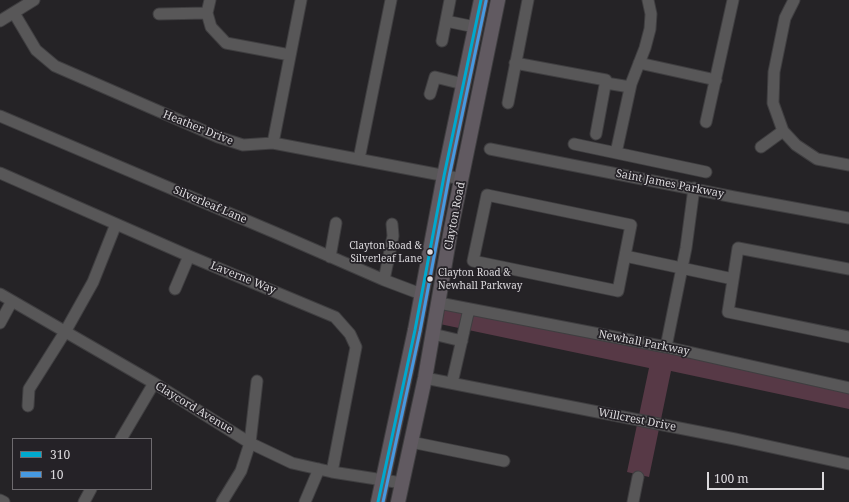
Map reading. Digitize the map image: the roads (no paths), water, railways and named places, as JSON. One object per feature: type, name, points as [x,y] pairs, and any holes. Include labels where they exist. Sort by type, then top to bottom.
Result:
[{"type":"main road","name":"Clayton Road","points":[[378,502],[415,330],[444,176],[481,0]]},
{"type":"main road","name":"Clayton Road","points":[[398,502],[425,378],[451,229],[498,0]]},
{"type":"main road","points":[[415,330],[421,319],[428,314],[431,307],[439,303],[433,296],[436,275],[430,265],[429,256]]},
{"type":"street","points":[[0,21],[34,0]]},
{"type":"street","points":[[210,0],[208,13],[211,27],[226,43],[290,55]]},
{"type":"street","points":[[273,143],[301,0]]},
{"type":"street","points":[[359,159],[391,0]]},
{"type":"street","points":[[442,41],[450,0]]},
{"type":"street","points":[[508,103],[528,0]]},
{"type":"street","points":[[616,153],[630,87],[646,48],[650,29],[651,14],[648,0]]},
{"type":"street","points":[[706,122],[733,0]]},
{"type":"street","points":[[794,0],[785,18],[774,72],[773,103],[783,131],[796,145],[817,159],[849,164]]},
{"type":"street","name":"Heather Drive","points":[[14,13],[36,50],[55,66],[218,137],[243,146],[273,143],[462,179]]},
{"type":"street","points":[[159,14],[208,13]]},
{"type":"street","points":[[446,21],[475,27]]},
{"type":"street","points":[[516,62],[606,80],[606,83],[630,87]]},
{"type":"street","points":[[639,63],[716,80]]},
{"type":"street","points":[[430,94],[435,77],[463,84]]},
{"type":"street","points":[[596,134],[606,83]]},
{"type":"street","name":"Silverleaf Lane","points":[[0,116],[384,280],[421,294]]},
{"type":"street","points":[[761,147],[783,131]]},
{"type":"street","points":[[574,144],[706,172]]},
{"type":"street","name":"Saint James Parkway","points":[[490,148],[849,218]]},
{"type":"street","name":"Laverne Way","points":[[0,173],[190,256],[335,317],[350,334],[356,347],[332,472]]},
{"type":"street","points":[[666,347],[682,268],[694,188]]},
{"type":"street","points":[[487,195],[632,225],[625,256],[618,291],[473,261],[487,195]]},
{"type":"street","points":[[330,257],[336,223]]},
{"type":"street","points":[[28,406],[29,389],[93,282],[116,224]]},
{"type":"street","points":[[384,280],[394,236],[392,224]]},
{"type":"street","points":[[849,269],[738,248],[728,312],[849,337]]},
{"type":"street","points":[[175,290],[190,256]]},
{"type":"street","points":[[625,256],[733,279]]},
{"type":"street","name":"Claycord Avenue","points":[[0,294],[154,383],[250,443],[292,464],[402,484]]},
{"type":"street","points":[[0,322],[12,301]]},
{"type":"street","name":"Newhall Parkway","points":[[439,303],[666,347],[849,388]]},
{"type":"street","points":[[452,383],[469,309]]},
{"type":"street","points":[[433,334],[462,340]]},
{"type":"street","name":"Willcrest Drive","points":[[425,378],[735,439],[849,464]]},
{"type":"street","points":[[222,502],[241,471],[250,443],[257,380]]},
{"type":"street","points":[[122,438],[154,383]]},
{"type":"street","points":[[411,442],[504,462]]},
{"type":"street","points":[[304,502],[319,470]]},
{"type":"street","points":[[633,502],[638,477]]},
{"type":"street","points":[[84,502],[90,490]]},
{"type":"street","points":[[0,500],[4,502]]},
{"type":"place","name":"Clayton Road & Silverleaf Lane","points":[[430,252]]},
{"type":"place","name":"Clayton Road & Newhall Parkway","points":[[430,279]]}]
